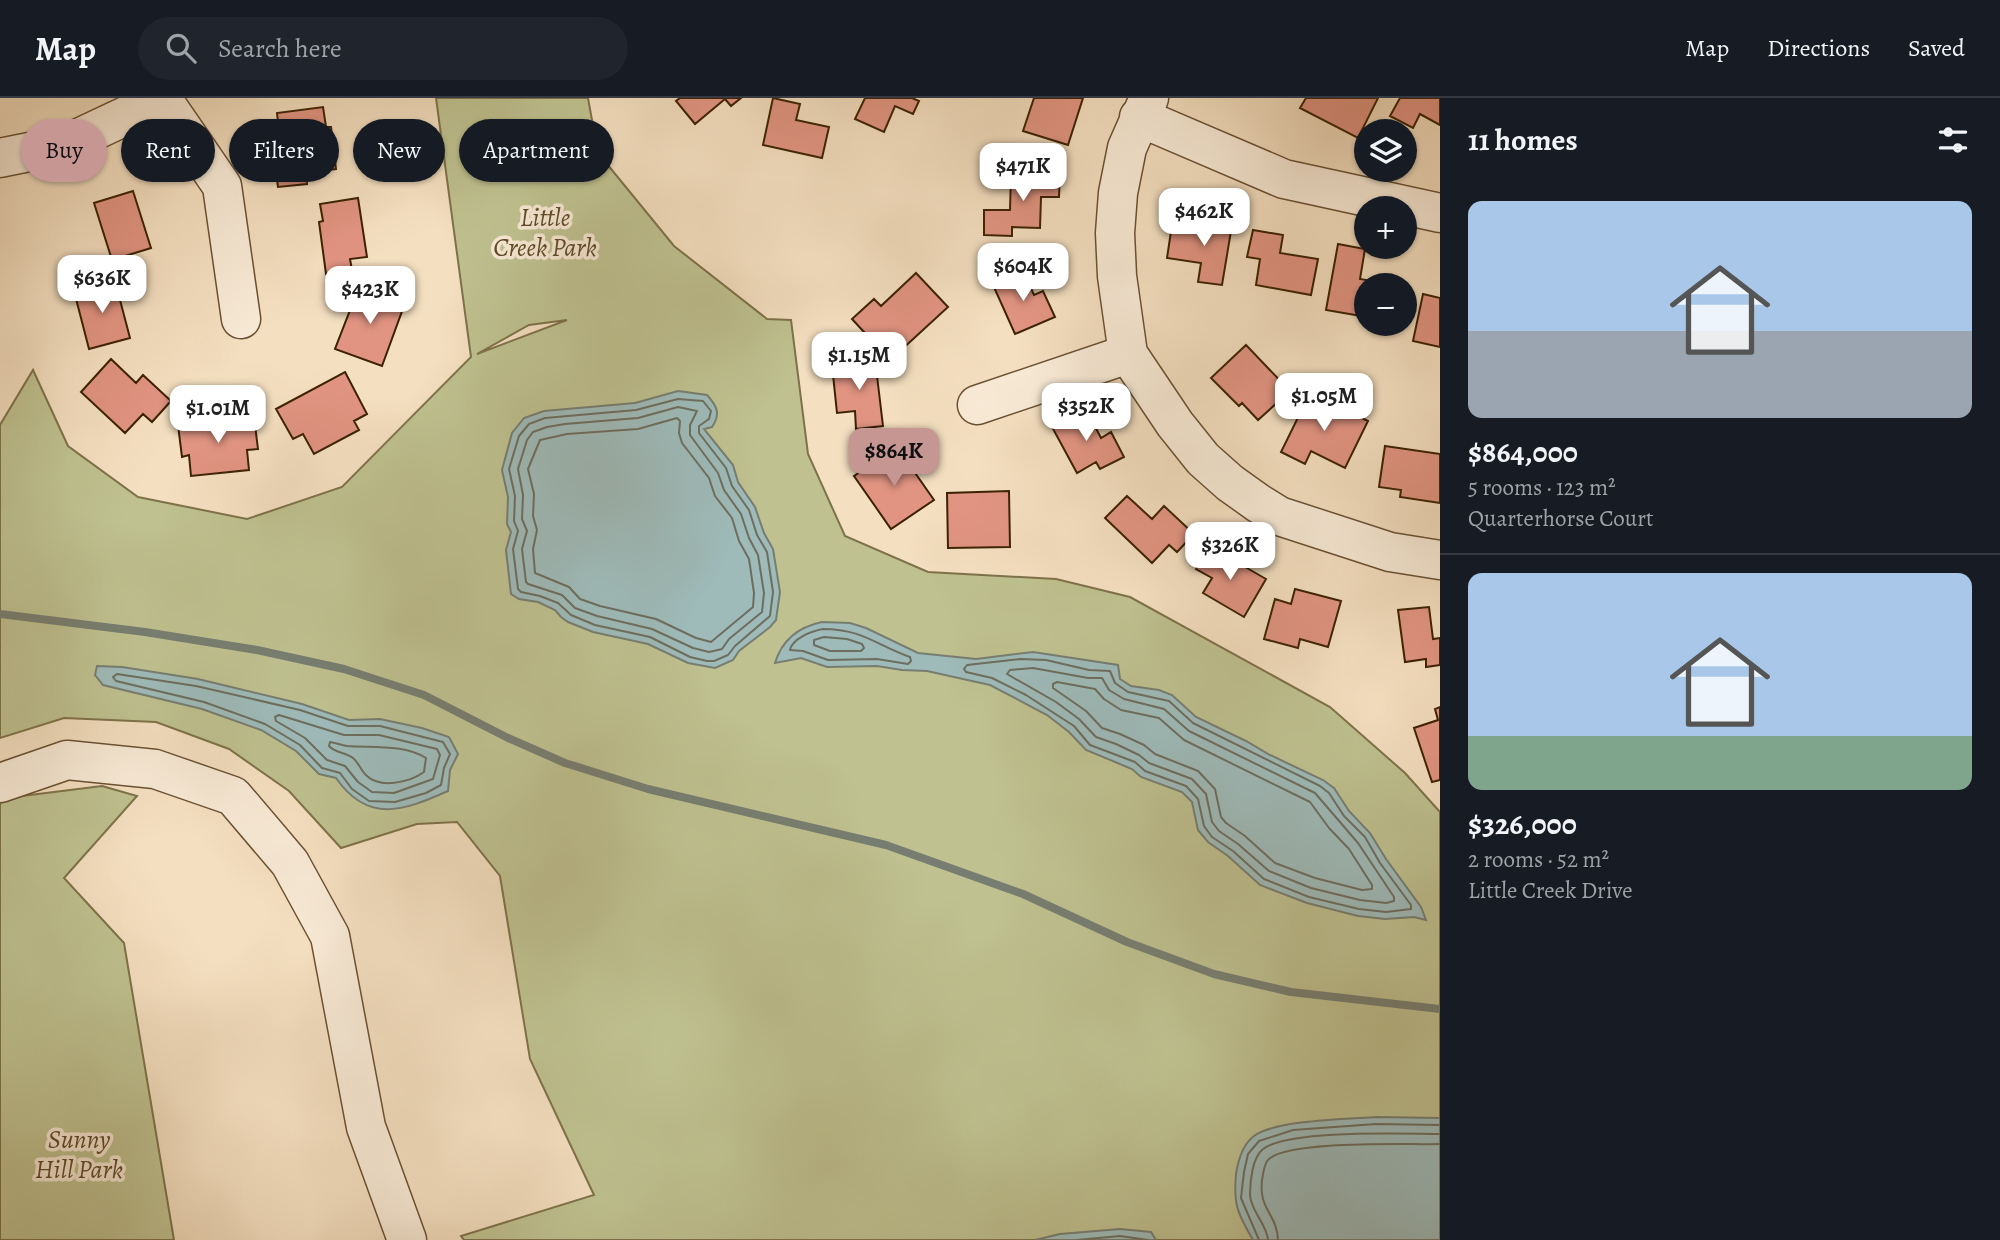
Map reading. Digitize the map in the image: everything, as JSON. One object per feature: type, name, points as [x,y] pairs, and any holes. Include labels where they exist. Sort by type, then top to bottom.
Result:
[{"type":"street","points":[[0,158],[64,145],[164,99],[222,186],[241,319]]},
{"type":"street","points":[[1440,213],[1284,179],[1144,107],[1127,148],[1120,181],[1115,233],[1117,276],[1128,354],[1175,425],[1203,458],[1230,483],[1279,516],[1390,552],[1440,560]]},
{"type":"street","points":[[977,405],[1128,354]]},
{"type":"street","points":[[0,783],[67,760],[155,769],[233,796],[290,863],[330,936],[366,1127],[407,1240]]},
{"type":"green space","name":"Little Creek Park","points":[[436,98],[588,98],[592,119],[459,119],[459,182],[614,182],[614,173],[674,246],[767,319],[791,320],[808,454],[845,536],[928,572],[1056,579],[1130,597],[1330,707],[1405,773],[1440,812],[1440,1240],[464,1240],[461,1236],[594,1195],[530,1059],[500,876],[457,822],[417,824],[341,848],[289,791],[229,749],[156,722],[64,718],[0,738],[0,425],[33,370],[68,446],[138,497],[247,519],[342,487],[471,357],[445,165],[445,119],[439,119]],"holes":[[[567,320],[477,354],[529,325]]]},
{"type":"green space","name":"Sunny Hill Park","points":[[102,786],[137,796],[64,878],[124,943],[174,1240],[0,1240],[0,803],[22,796]]},
{"type":"water","points":[[678,391],[707,395],[715,407],[715,422],[712,427],[704,429],[733,465],[738,482],[755,507],[773,549],[780,592],[776,620],[739,651],[733,660],[715,668],[688,663],[648,644],[593,632],[568,622],[555,610],[538,602],[519,599],[511,594],[506,550],[511,532],[507,524],[508,497],[502,470],[512,433],[524,418],[544,411],[635,403]]},
{"type":"water","points":[[822,622],[850,623],[866,628],[918,653],[976,659],[1033,652],[1118,665],[1120,679],[1131,686],[1172,695],[1196,717],[1334,788],[1349,811],[1370,833],[1421,907],[1426,920],[1414,917],[1385,919],[1358,916],[1307,903],[1260,885],[1208,842],[1198,830],[1192,802],[1182,792],[1141,777],[1132,769],[1086,750],[1047,715],[990,685],[927,671],[877,666],[827,667],[801,658],[775,663],[792,636],[806,627]]},
{"type":"water","points":[[97,666],[122,667],[198,679],[302,704],[349,720],[380,719],[449,737],[458,754],[450,770],[448,791],[401,808],[374,808],[348,793],[336,778],[319,774],[296,751],[261,730],[202,709],[103,685],[95,675]]},
{"type":"water","points":[[1376,1117],[1440,1118],[1440,1240],[1253,1240],[1240,1216],[1235,1194],[1238,1164],[1250,1139],[1264,1131],[1294,1123]]},
{"type":"water","points":[[1120,1229],[1151,1232],[1156,1240],[1035,1240],[1060,1234]]},
{"type":"building","points":[[680,98],[741,98],[731,106],[725,99],[695,124],[676,101]]},
{"type":"building","points":[[773,98],[800,104],[796,120],[829,127],[822,158],[763,145]]},
{"type":"building","points":[[865,98],[912,98],[919,101],[913,114],[895,106],[884,132],[855,119]]},
{"type":"building","points":[[1034,98],[1083,98],[1068,145],[1023,131]]},
{"type":"building","points":[[1306,98],[1378,98],[1368,119],[1354,119],[1354,136],[1300,108]]},
{"type":"building","points":[[1400,98],[1440,98],[1440,125],[1420,114],[1417,120],[1396,119],[1390,116]]},
{"type":"building","points":[[323,107],[325,119],[278,119],[277,113]]},
{"type":"building","points":[[1032,169],[1060,170],[1059,197],[1041,197],[1040,228],[1012,227],[1012,236],[984,235],[984,210],[1010,210],[1011,175],[1032,176]]},
{"type":"building","points":[[277,182],[307,182],[307,184],[278,187]]},
{"type":"building","points":[[133,191],[151,248],[112,260],[94,203]]},
{"type":"building","points":[[358,198],[367,257],[350,259],[352,270],[326,274],[319,222],[323,221],[320,204]]},
{"type":"building","points":[[1208,215],[1233,219],[1222,285],[1198,282],[1201,263],[1167,258],[1172,225],[1205,230]]},
{"type":"building","points":[[1253,230],[1283,235],[1280,253],[1318,259],[1311,295],[1256,285],[1260,259],[1247,257]]},
{"type":"building","points":[[1338,244],[1354,247],[1354,259],[1363,259],[1361,273],[1354,273],[1354,315],[1326,310]]},
{"type":"building","points":[[1023,271],[1034,295],[1043,291],[1055,317],[1015,334],[993,285]]},
{"type":"building","points":[[916,273],[948,307],[900,351],[886,336],[876,345],[852,319],[874,299],[881,306]]},
{"type":"building","points":[[115,281],[130,338],[89,349],[74,291]]},
{"type":"building","points":[[359,287],[405,303],[382,366],[335,349]]},
{"type":"building","points":[[1423,294],[1440,298],[1440,347],[1413,341],[1414,336],[1417,336]]},
{"type":"building","points":[[1246,345],[1290,391],[1258,420],[1242,403],[1239,406],[1211,378]]},
{"type":"building","points":[[111,359],[136,383],[143,375],[171,401],[152,422],[143,414],[125,433],[81,392]]},
{"type":"building","points":[[875,359],[883,426],[856,429],[855,411],[837,413],[832,365]]},
{"type":"building","points":[[345,372],[367,414],[354,421],[359,430],[314,454],[303,434],[293,439],[276,409]]},
{"type":"building","points":[[1310,393],[1368,421],[1345,468],[1311,451],[1305,464],[1281,452]]},
{"type":"building","points":[[1086,409],[1101,438],[1111,432],[1124,457],[1100,469],[1096,462],[1077,473],[1052,427]]},
{"type":"building","points":[[254,417],[258,449],[247,450],[249,470],[191,476],[189,455],[182,457],[178,425]]},
{"type":"building","points":[[1385,446],[1440,454],[1440,503],[1400,497],[1401,490],[1379,487]]},
{"type":"building","points":[[897,447],[934,500],[891,529],[854,476]]},
{"type":"building","points":[[1009,491],[1010,547],[948,548],[947,493]]},
{"type":"building","points":[[1127,496],[1152,519],[1164,506],[1194,534],[1177,552],[1169,545],[1152,563],[1105,518]]},
{"type":"building","points":[[1209,546],[1266,579],[1244,617],[1203,593],[1212,578],[1196,569]]},
{"type":"building","points":[[1295,589],[1341,601],[1328,647],[1300,639],[1298,648],[1264,639],[1275,599],[1291,604]]},
{"type":"building","points":[[1429,607],[1433,639],[1440,638],[1440,665],[1426,667],[1426,659],[1405,662],[1398,610]]},
{"type":"building","points":[[1440,707],[1440,780],[1432,782],[1414,728],[1438,720],[1435,709]]},
{"type":"waterway","points":[[0,614],[145,632],[257,650],[344,669],[424,695],[508,738],[565,763],[648,789],[886,845],[1023,894],[1127,942],[1214,974],[1291,992],[1440,1009]]}]
